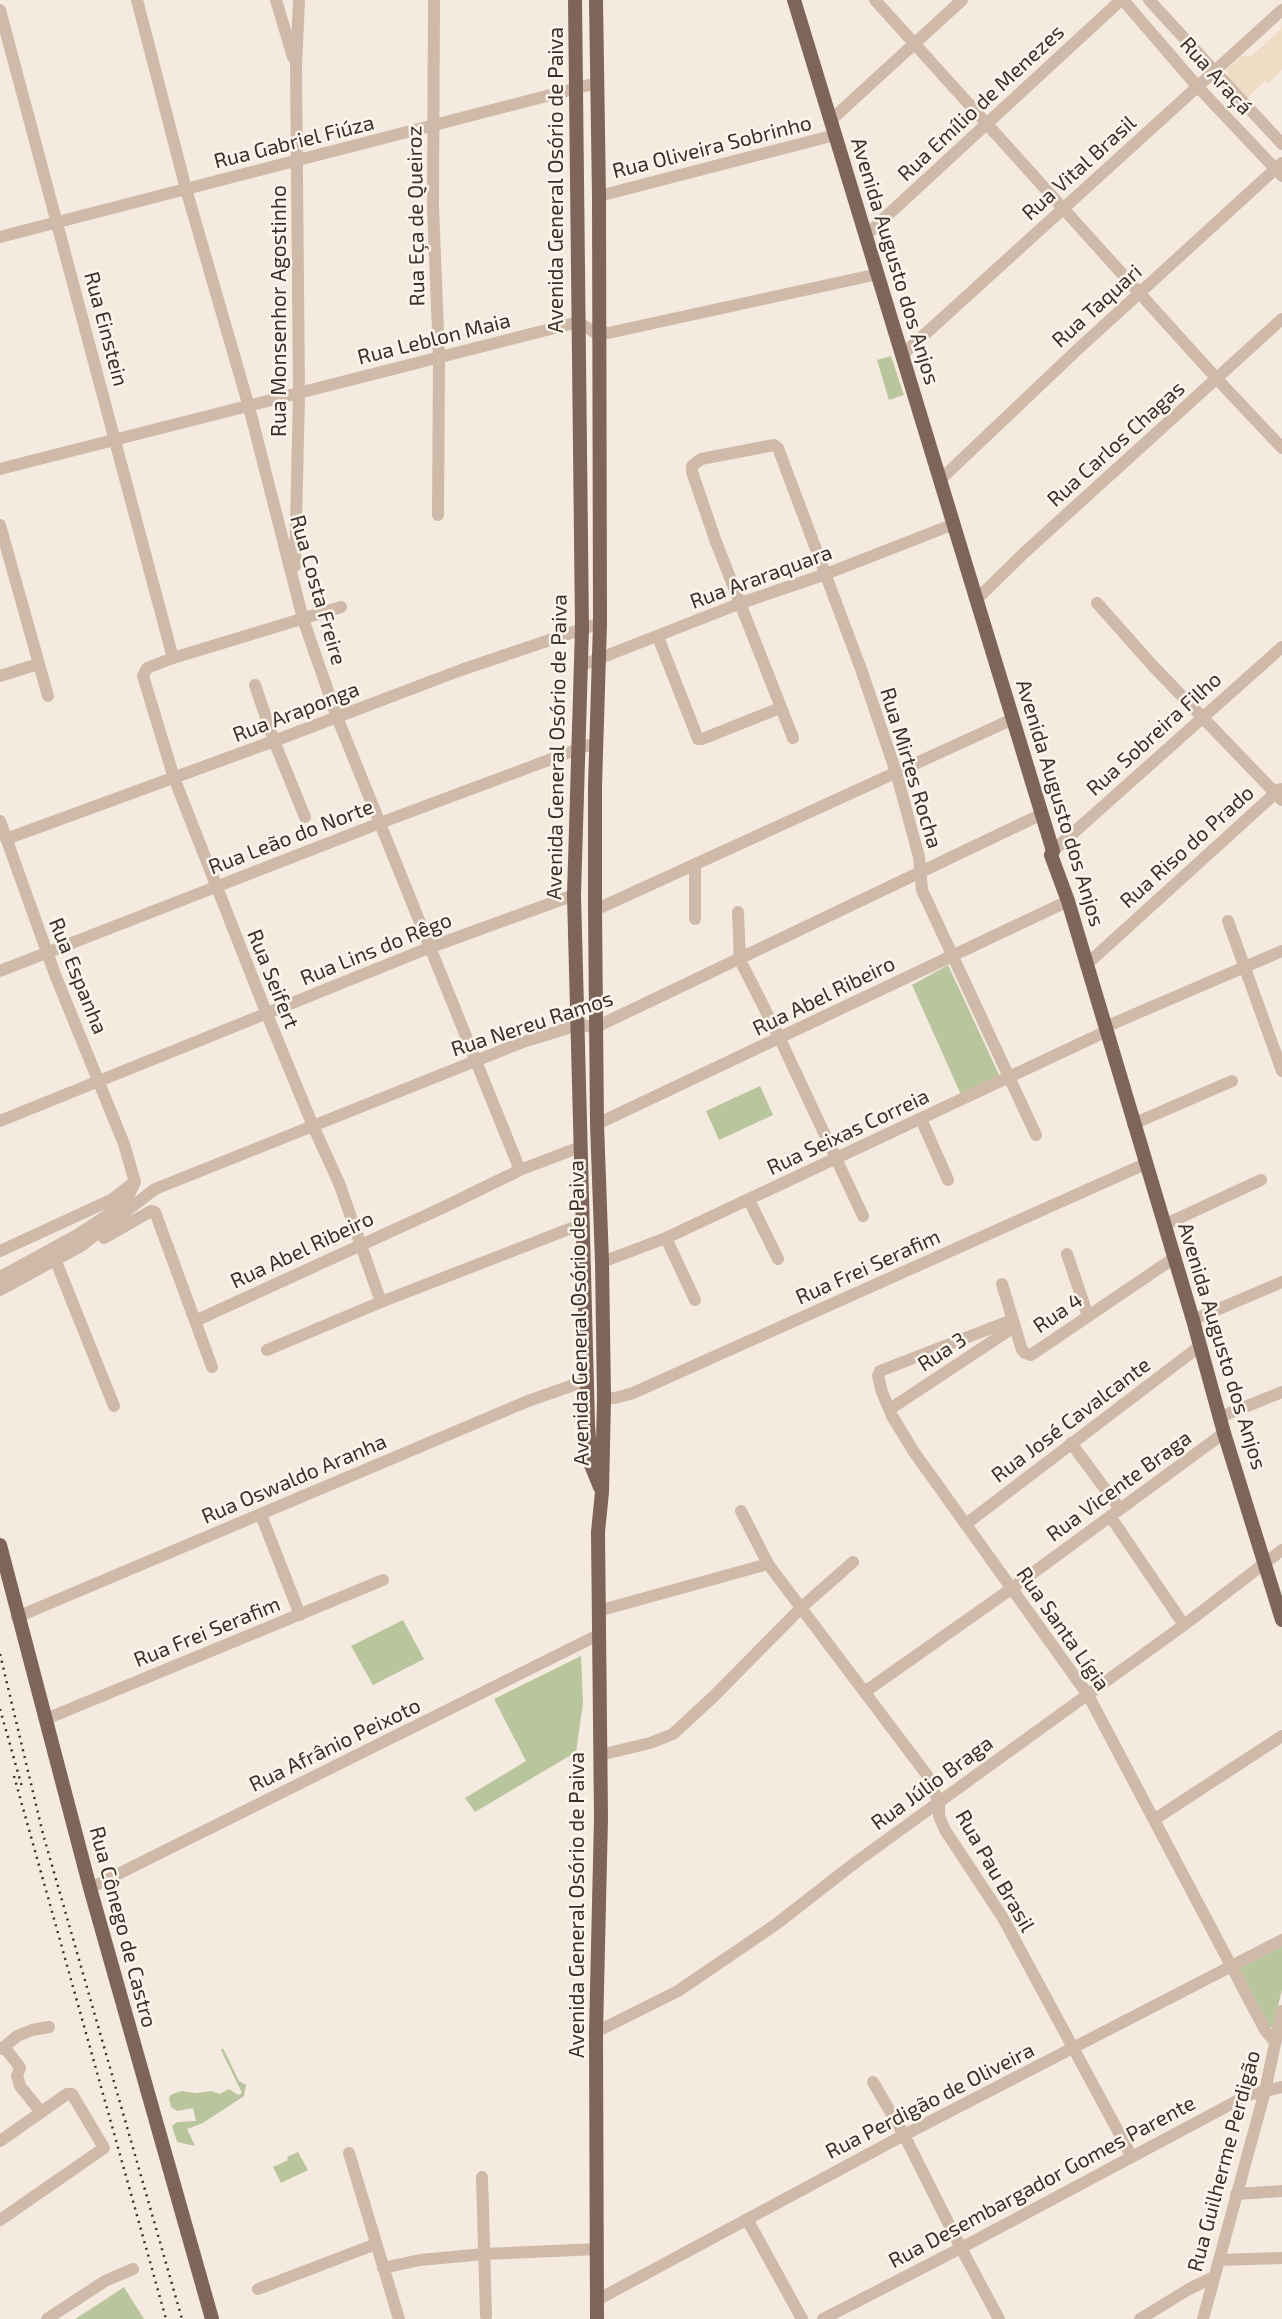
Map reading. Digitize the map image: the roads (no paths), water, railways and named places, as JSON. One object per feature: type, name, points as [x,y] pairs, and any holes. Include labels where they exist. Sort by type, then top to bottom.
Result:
[{"type":"main road","name":"Avenida General Osório de Paiva","points":[[575,0],[582,628],[574,895],[591,1465],[602,1492]]},
{"type":"main road","name":"Avenida General Osório de Paiva","points":[[596,0],[600,659],[595,910],[604,1398],[602,1492],[598,1532],[601,1818],[596,2032],[597,2319]]},
{"type":"main road","name":"Avenida Augusto dos Anjos","points":[[794,0],[1042,814],[1053,851],[1051,855],[1068,901],[1224,1433],[1282,1620]]},
{"type":"main road","points":[[581,540],[600,538]]},
{"type":"main road","name":"Rua Cônego de Castro","points":[[0,1545],[90,1888],[212,2319]]},
{"type":"street","name":"Rua Costa Freire","points":[[137,0],[186,190],[249,407],[303,619],[337,717],[520,1170]]},
{"type":"street","points":[[276,0],[296,67]]},
{"type":"street","name":"Rua Monsenhor Agostinho","points":[[294,581],[299,394],[296,67],[299,0]]},
{"type":"street","name":"Rua Eça de Queiroz","points":[[434,0],[433,206],[439,357],[439,515]]},
{"type":"street","points":[[875,0],[1282,448]]},
{"type":"street","name":"Rua Oliveira Sobrinho","points":[[831,120],[962,0]]},
{"type":"street","name":"Rua Araçá","points":[[1122,0],[1197,86],[1280,170]]},
{"type":"street","name":"Rua Emílio de Menezes","points":[[866,235],[1122,0]]},
{"type":"street","name":"Rua Araçá","points":[[1149,0],[1282,144]]},
{"type":"street","name":"Rua Vital Brasil","points":[[902,355],[1282,9]]},
{"type":"street","name":"Rua Einstein","points":[[0,10],[173,658]]},
{"type":"street","name":"Rua Gabriel Fiúza","points":[[0,237],[597,83]]},
{"type":"street","name":"Rua Oliveira Sobrinho","points":[[599,196],[835,135]]},
{"type":"street","name":"Rua Taquari","points":[[940,480],[1139,293],[1280,170]]},
{"type":"street","points":[[578,322],[599,335],[878,274]]},
{"type":"street","name":"Rua Carlos Chagas","points":[[977,599],[1024,552],[1282,319]]},
{"type":"street","name":"Rua Leblon Maia","points":[[0,469],[578,322]]},
{"type":"street","name":"Rua Mirtes Rocha","points":[[740,603],[691,468],[701,458],[776,446],[826,574],[896,772],[919,857],[922,890],[1036,1135]]},
{"type":"street","name":"Rua Araraquara","points":[[580,666],[740,603],[826,574],[954,524]]},
{"type":"street","points":[[0,525],[48,696]]},
{"type":"street","points":[[740,603],[793,738]]},
{"type":"street","points":[[1097,603],[1153,666],[1280,793]]},
{"type":"street","points":[[173,658],[341,607]]},
{"type":"street","name":"Rua Araponga","points":[[6,839],[461,670],[600,623]]},
{"type":"street","points":[[658,637],[698,739],[780,708]]},
{"type":"street","name":"Rua Sobreira Filho","points":[[1053,851],[1282,647]]},
{"type":"street","name":"Rua Seifert","points":[[173,658],[147,667],[143,676],[174,778],[266,1012],[339,1183],[381,1302]]},
{"type":"street","points":[[0,676],[38,664]]},
{"type":"street","points":[[256,685],[274,741],[305,817]]},
{"type":"street","points":[[595,910],[1013,719]]},
{"type":"street","name":"Rua Leão do Norte","points":[[0,971],[215,886],[597,742]]},
{"type":"street","name":"Rua Riso do Prado","points":[[1086,965],[1280,793]]},
{"type":"street","name":"Rua Nereu Ramos","points":[[0,1277],[100,1233],[155,1189],[523,1042],[578,1025],[596,1027],[1042,814]]},
{"type":"street","name":"Rua Espanha","points":[[0,821],[46,951],[124,1144],[135,1182]]},
{"type":"street","points":[[695,864],[695,919]]},
{"type":"street","name":"Rua Lins do Rêgo","points":[[0,1121],[431,947],[574,895]]},
{"type":"street","name":"Rua Abel Ribeiro","points":[[597,1124],[1068,901]]},
{"type":"street","points":[[738,912],[740,960],[863,1216]]},
{"type":"street","points":[[1228,922],[1282,1072]]},
{"type":"street","name":"Rua Seixas Correia","points":[[602,1262],[666,1238],[1009,1078],[1106,1029],[1244,965],[1282,951]]},
{"type":"street","points":[[1133,1124],[1232,1081]]},
{"type":"street","points":[[921,1119],[948,1180]]},
{"type":"street","name":"Rua Espanha","points":[[124,1144],[135,1161],[144,1184],[155,1189]]},
{"type":"street","name":"Rua Abel Ribeiro","points":[[195,1321],[520,1170],[580,1147]]},
{"type":"street","name":"Rua Frei Serafim","points":[[604,1398],[633,1393],[1145,1164]]},
{"type":"street","points":[[1164,1224],[1261,1180]]},
{"type":"street","points":[[0,1251],[111,1200],[135,1182]]},
{"type":"street","name":"Rua Nereu Ramos","points":[[0,1290],[79,1240],[117,1209],[128,1197],[135,1182]]},
{"type":"street","points":[[749,1200],[779,1259]]},
{"type":"street","points":[[0,1298],[152,1211],[157,1215],[212,1367]]},
{"type":"street","points":[[267,1350],[381,1302],[582,1224]]},
{"type":"street","points":[[666,1238],[695,1300]]},
{"type":"street","points":[[1067,1254],[1088,1316]]},
{"type":"street","name":"Rua 4","points":[[1002,1284],[1013,1324],[1025,1353],[1031,1355],[1174,1258]]},
{"type":"street","points":[[57,1264],[114,1406]]},
{"type":"street","points":[[1193,1320],[1282,1282]]},
{"type":"street","name":"Rua Santa Lígia","points":[[1013,1324],[902,1361],[879,1373],[883,1392],[892,1416],[914,1452],[1088,1695],[1265,2030],[1275,2042]]},
{"type":"street","name":"Rua 3","points":[[890,1409],[1013,1324]]},
{"type":"street","name":"Rua José Cavalcante","points":[[966,1524],[1200,1346]]},
{"type":"street","points":[[927,1354],[936,1378]]},
{"type":"street","name":"Rua Oswaldo Aranha","points":[[17,1617],[528,1401],[588,1380]]},
{"type":"street","points":[[1220,1417],[1282,1392]]},
{"type":"street","name":"Rua Vicente Braga","points":[[866,1691],[1224,1433]]},
{"type":"street","points":[[1071,1443],[1184,1625]]},
{"type":"street","name":"Rua Pau Brasil","points":[[741,1511],[768,1563],[803,1606],[927,1775],[939,1802],[939,1816],[945,1830],[1003,1918],[1132,2157]]},
{"type":"street","points":[[261,1515],[300,1615]]},
{"type":"street","name":"Rua Júlio Braga","points":[[596,2032],[678,1991],[775,1925],[856,1862],[1184,1625],[1282,1550]]},
{"type":"street","points":[[600,1755],[650,1743],[673,1734],[803,1606],[853,1562]]},
{"type":"street","points":[[598,1611],[768,1563]]},
{"type":"street","name":"Rua Frei Serafim","points":[[46,1719],[383,1580]]},
{"type":"street","name":"Rua Afrânio Peixoto","points":[[90,1888],[598,1635]]},
{"type":"street","points":[[1155,1819],[1282,1736]]},
{"type":"street","name":"Rua Perdigão de Oliveira","points":[[597,2300],[904,2135],[1282,1940]]},
{"type":"street","name":"Rua Guilherme Perdigão","points":[[1203,2319],[1265,2091],[1282,2011]]},
{"type":"street","points":[[41,2112],[20,2086],[20,2068],[2,2048],[17,2036],[49,2027]]},
{"type":"street","points":[[873,2082],[904,2135],[999,2319]]},
{"type":"street","name":"Rua Desembargador Gomes Parente","points":[[823,2319],[1248,2095],[1282,2087]]},
{"type":"street","points":[[0,2141],[67,2094],[74,2095],[104,2148],[0,2220]]},
{"type":"street","points":[[349,2153],[399,2319]]},
{"type":"street","points":[[482,2178],[485,2316]]},
{"type":"street","points":[[1236,2194],[1282,2191]]},
{"type":"street","points":[[747,2219],[802,2319]]},
{"type":"street","points":[[258,2289],[376,2244]]},
{"type":"street","points":[[383,2268],[419,2260],[484,2254],[598,2249]]},
{"type":"street","points":[[1219,2260],[1282,2258]]},
{"type":"street","points":[[47,2319],[105,2281],[133,2269]]},
{"type":"street","points":[[1140,2319],[1214,2277]]},
{"type":"railway","points":[[0,1654],[43,1834],[182,2319]]},
{"type":"railway","points":[[0,1709],[22,1787]]},
{"type":"railway","points":[[14,1776],[166,2319]]}]
